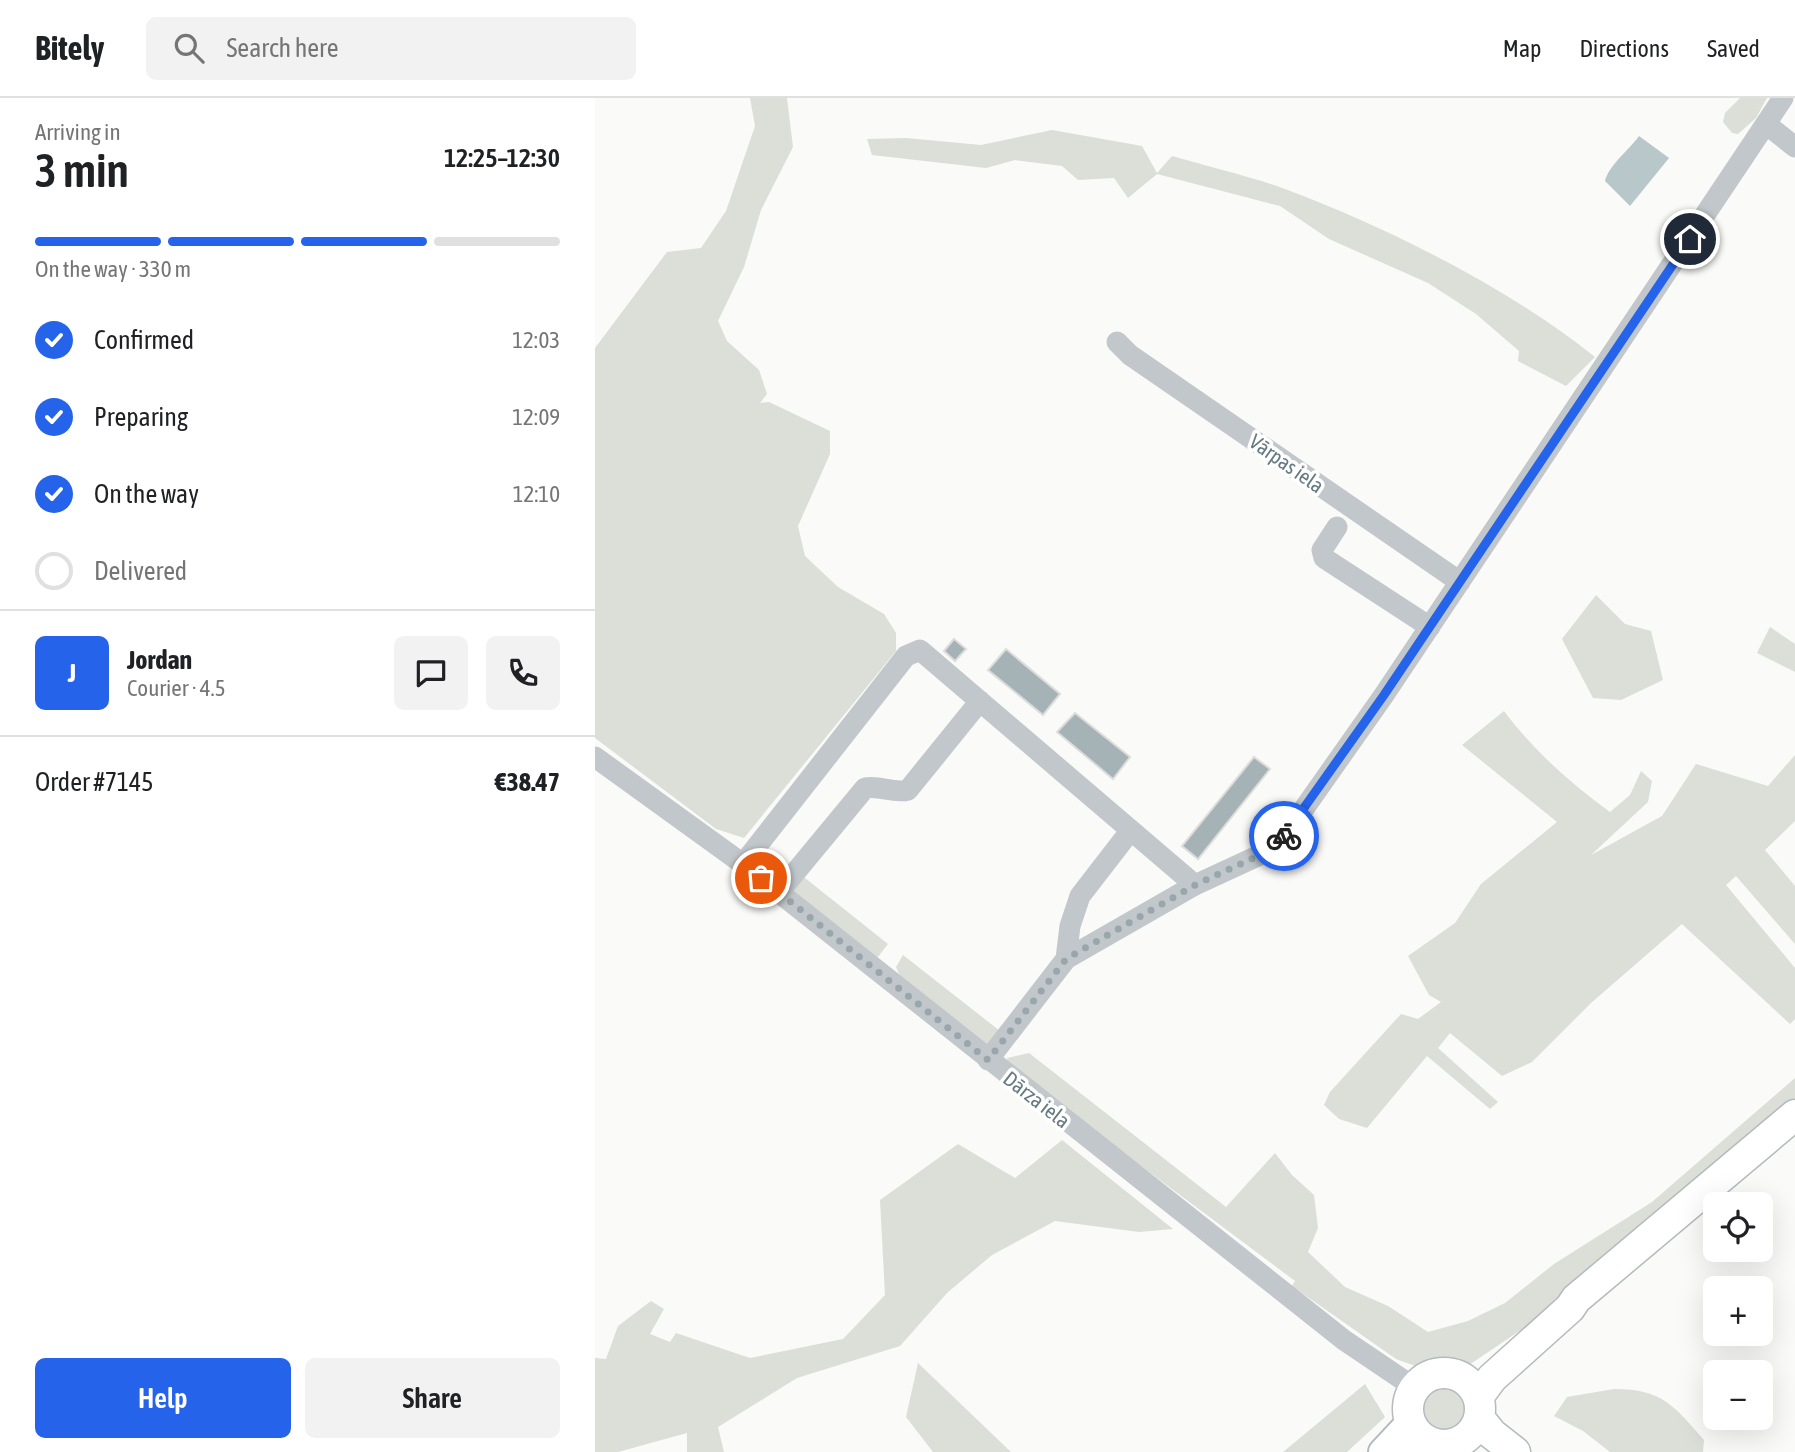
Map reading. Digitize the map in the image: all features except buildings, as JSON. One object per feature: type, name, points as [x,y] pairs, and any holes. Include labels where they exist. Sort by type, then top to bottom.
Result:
[{"type":"highway","points":[[1515,1452],[1475,1416],[1443,1373],[1422,1380],[1415,1388],[1408,1410],[1414,1438],[1446,1444],[1475,1416],[1565,1302],[1576,1299],[1795,1115]]},
{"type":"main road","points":[[1382,1452],[1414,1438]]},
{"type":"street","points":[[988,1060],[1066,959],[1195,885],[1277,847],[1460,582],[1783,98]]},
{"type":"street","points":[[1766,124],[1795,147]]},
{"type":"street","name":"Vārpas iela","points":[[1117,342],[1130,355],[1460,582]]},
{"type":"street","points":[[1338,527],[1322,550],[1324,558],[1430,626]]},
{"type":"street","points":[[743,864],[907,656],[920,650],[1195,885]]},
{"type":"street","points":[[779,892],[865,788],[875,786],[898,793],[908,790],[917,783],[980,701]]},
{"type":"street","name":"Dārza iela","points":[[595,757],[743,864],[1344,1340],[1415,1388]]},
{"type":"street","points":[[1066,959],[1070,926],[1080,896],[1131,830]]},
{"type":"shaded area","points":[[750,98],[787,98],[793,147],[761,210],[744,267],[718,321],[727,341],[759,370],[767,394],[760,403],[769,402],[830,431],[830,454],[798,526],[805,556],[838,587],[884,614],[896,633],[896,651],[744,838],[716,829],[595,738],[595,348],[667,252],[701,248],[726,211],[755,126]]},
{"type":"shaded area","points":[[1740,98],[1767,98],[1756,118],[1738,134],[1732,133],[1723,122],[1725,113]]},
{"type":"shaded area","points":[[1052,130],[1142,146],[1157,173],[1172,156],[1271,184],[1325,205],[1406,241],[1487,284],[1525,307],[1595,357],[1566,386],[1518,361],[1519,351],[1476,314],[1428,283],[1329,239],[1280,206],[1157,174],[1128,198],[1114,178],[1078,180],[1062,166],[1015,160],[986,168],[872,155],[867,139],[906,138],[981,145]]},
{"type":"shaded area","points":[[1639,136],[1669,158],[1630,206],[1605,181],[1615,163]]},
{"type":"shaded area","points":[[1596,595],[1625,624],[1651,631],[1663,680],[1621,700],[1593,698],[1562,639]]},
{"type":"shaded area","points":[[1770,627],[1795,644],[1795,672],[1757,653]]},
{"type":"shaded area","points":[[1504,711],[1553,765],[1610,812],[1630,795],[1641,771],[1652,781],[1648,802],[1591,855],[1662,816],[1696,764],[1768,786],[1795,755],[1795,821],[1765,850],[1795,886],[1795,944],[1736,876],[1726,885],[1795,968],[1795,1019],[1790,1024],[1682,924],[1591,1003],[1532,1062],[1502,1076],[1450,1033],[1438,1048],[1498,1102],[1490,1109],[1427,1056],[1367,1128],[1339,1119],[1324,1105],[1330,1092],[1401,1014],[1418,1019],[1441,1002],[1429,995],[1408,956],[1455,923],[1481,884],[1557,822],[1462,745]]},
{"type":"shaded area","points":[[800,874],[888,944],[878,957],[867,955],[787,889]]},
{"type":"shaded area","points":[[903,955],[1000,1031],[987,1050],[900,976],[896,967]]},
{"type":"shaded area","points":[[1029,1053],[1226,1207],[1275,1153],[1292,1175],[1314,1195],[1318,1228],[1308,1252],[1345,1287],[1388,1306],[1428,1332],[1468,1321],[1505,1303],[1554,1264],[1652,1202],[1795,1078],[1795,1101],[1546,1313],[1469,1365],[1418,1367],[1396,1359],[1292,1286],[1295,1281],[1010,1068],[1007,1058]]},
{"type":"shaded area","points":[[1062,1140],[1173,1229],[1139,1232],[1055,1221],[992,1255],[947,1293],[900,1346],[797,1378],[718,1427],[724,1452],[687,1452],[687,1433],[618,1452],[595,1452],[595,1358],[606,1359],[618,1326],[651,1301],[664,1309],[650,1334],[670,1342],[676,1333],[750,1358],[843,1339],[885,1295],[880,1200],[958,1144],[1015,1178]]},
{"type":"shaded area","points":[[918,1363],[1011,1452],[933,1452],[906,1417]]},
{"type":"shaded area","points":[[1365,1384],[1385,1417],[1347,1452],[1283,1452]]},
{"type":"shaded area","points":[[1444,1384],[1461,1392],[1469,1409],[1461,1426],[1444,1434],[1427,1426],[1419,1409],[1427,1392]]},
{"type":"shaded area","points":[[1614,1389],[1645,1392],[1666,1402],[1704,1440],[1703,1452],[1610,1452],[1583,1431],[1554,1416],[1567,1397]]},
{"type":"way so far","points":[[761,878],[988,1060],[1066,959],[1195,885],[1277,847],[1284,836]]},
{"type":"route","points":[[1284,836],[1384,695],[1690,239]]}]
